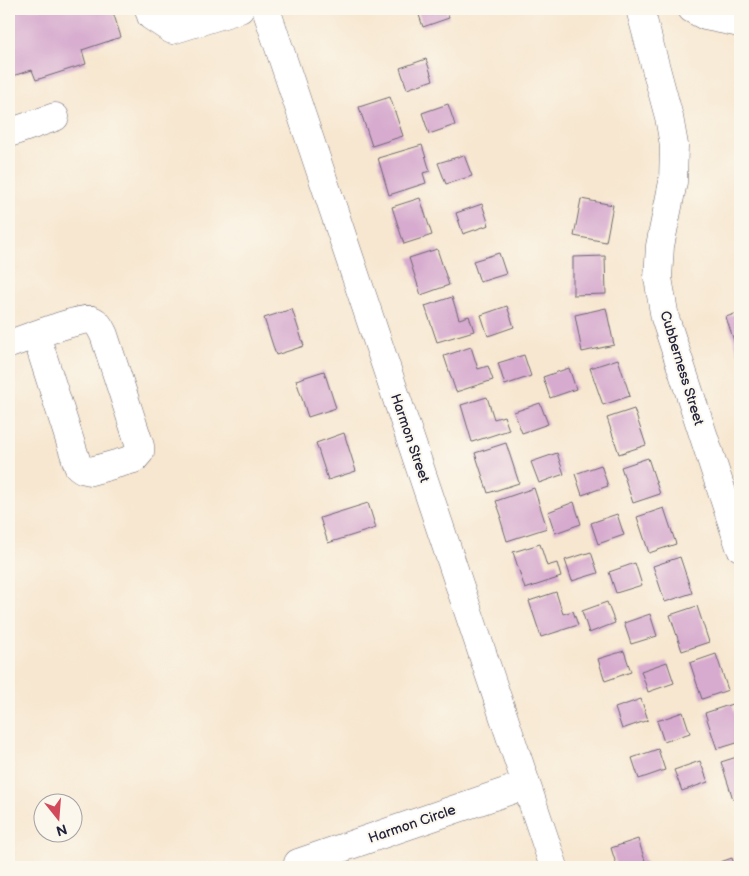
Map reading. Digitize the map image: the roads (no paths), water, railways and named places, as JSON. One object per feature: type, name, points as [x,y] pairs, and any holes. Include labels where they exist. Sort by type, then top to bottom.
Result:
[{"type":"street","points":[[149,9],[151,16],[172,30],[240,9]]},
{"type":"street","name":"Harmon Street","points":[[266,9],[554,867]]},
{"type":"street","name":"Cubberness Street","points":[[640,9],[669,117],[674,145],[673,182],[660,246],[658,278],[665,318],[740,547]]},
{"type":"street","points":[[692,9],[705,16],[740,23]]},
{"type":"street","points":[[9,133],[55,117]]},
{"type":"street","points":[[9,344],[36,335],[87,319],[93,320],[99,325],[104,335],[140,446],[140,452],[134,458],[91,472],[82,470],[78,466],[36,335]]},
{"type":"street","name":"Harmon Circle","points":[[298,863],[526,786]]}]
